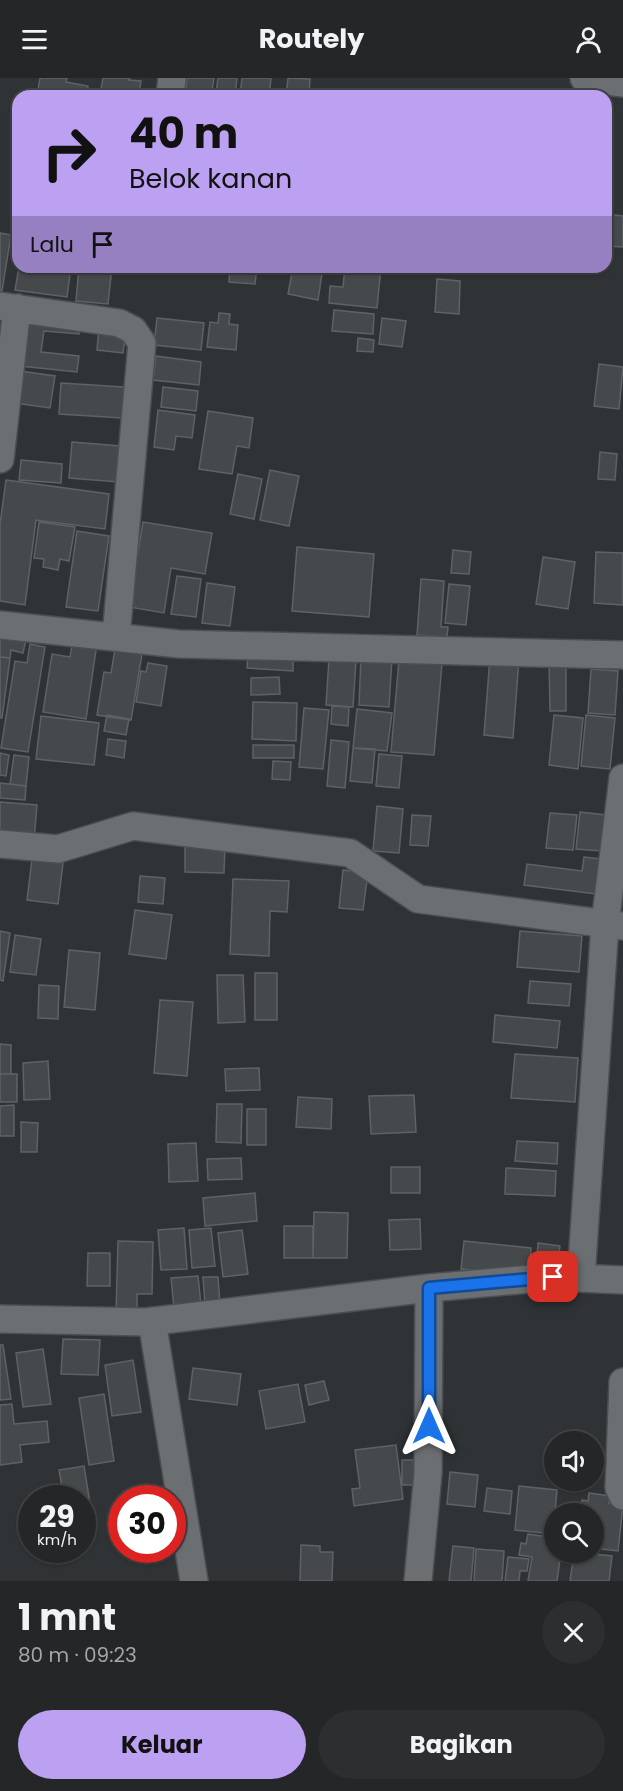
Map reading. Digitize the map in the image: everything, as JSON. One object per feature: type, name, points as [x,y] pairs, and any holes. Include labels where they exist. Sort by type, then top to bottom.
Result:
[{"type":"street","points":[[584,78],[623,83]]},
{"type":"street","points":[[0,459],[9,307],[118,322],[133,330],[142,343],[116,637]]},
{"type":"street","points":[[0,625],[179,644],[623,656]]},
{"type":"street","points":[[581,1278],[614,925],[623,778]]},
{"type":"street","points":[[0,844],[58,849],[133,826],[350,853],[418,899],[614,925]]},
{"type":"street","points":[[0,1319],[152,1321],[429,1288],[553,1277],[623,1280]]},
{"type":"street","points":[[418,1581],[428,1473],[429,1288]]},
{"type":"street","points":[[152,1321],[194,1581]]},
{"type":"street","points":[[623,1382],[620,1488],[623,1497]]},
{"type":"building","points":[[40,78],[67,78],[66,82],[88,86],[88,90],[38,90]]},
{"type":"building","points":[[103,78],[130,78],[129,80],[141,81],[140,90],[101,89]]},
{"type":"building","points":[[187,78],[214,78],[212,90],[186,90]]},
{"type":"building","points":[[218,78],[237,78],[236,90],[216,90]]},
{"type":"building","points":[[242,78],[271,78],[270,90],[241,90]]},
{"type":"building","points":[[288,78],[310,79],[309,90],[287,90]]},
{"type":"building","points":[[612,215],[623,216],[623,247],[612,246]]},
{"type":"building","points":[[0,233],[11,235],[1,297],[0,297]]},
{"type":"building","points":[[18,273],[70,273],[67,297],[15,290]]},
{"type":"building","points":[[78,273],[111,273],[108,304],[76,301]]},
{"type":"building","points":[[230,273],[256,273],[255,284],[229,282]]},
{"type":"building","points":[[292,273],[322,273],[318,300],[288,294]]},
{"type":"building","points":[[344,273],[380,273],[377,308],[329,303],[330,286],[343,287]]},
{"type":"building","points":[[437,279],[460,281],[459,314],[435,312]]},
{"type":"building","points":[[334,310],[374,314],[373,334],[332,331]]},
{"type":"building","points":[[219,313],[230,314],[229,324],[238,325],[236,350],[207,347],[210,322],[218,323]]},
{"type":"building","points":[[26,314],[80,321],[79,334],[44,331],[41,352],[79,356],[77,372],[20,366]]},
{"type":"building","points":[[157,318],[204,323],[201,350],[154,345]]},
{"type":"building","points":[[382,318],[406,321],[402,347],[379,344]]},
{"type":"building","points":[[99,327],[126,330],[123,353],[97,350]]},
{"type":"building","points":[[358,338],[374,340],[373,352],[357,351]]},
{"type":"building","points":[[156,356],[201,362],[199,385],[153,380]]},
{"type":"building","points":[[599,364],[623,367],[619,409],[594,406]]},
{"type":"building","points":[[20,371],[55,376],[50,408],[15,403]]},
{"type":"building","points":[[61,383],[124,387],[122,418],[59,414]]},
{"type":"building","points":[[163,387],[198,391],[196,411],[161,407]]},
{"type":"building","points":[[158,410],[195,415],[192,438],[176,436],[174,450],[154,447]]},
{"type":"building","points":[[208,411],[253,418],[249,448],[237,446],[232,474],[199,469]]},
{"type":"building","points":[[72,442],[121,446],[119,482],[69,478]]},
{"type":"building","points":[[600,452],[617,454],[615,480],[598,479]]},
{"type":"building","points":[[21,460],[62,464],[61,483],[19,480]]},
{"type":"building","points":[[270,470],[299,476],[289,526],[260,520]]},
{"type":"building","points":[[238,474],[262,479],[254,519],[230,514]]},
{"type":"building","points":[[6,480],[109,494],[105,529],[36,520],[25,605],[0,601],[0,524]]},
{"type":"building","points":[[39,522],[75,527],[69,561],[60,559],[58,570],[43,567],[44,559],[34,558]]},
{"type":"building","points":[[143,522],[212,533],[205,574],[171,568],[164,613],[129,607]]},
{"type":"building","points":[[77,531],[109,536],[98,611],[66,607]]},
{"type":"building","points":[[297,547],[374,554],[369,617],[292,611]]},
{"type":"building","points":[[453,550],[471,552],[469,574],[451,573]]},
{"type":"building","points":[[596,552],[623,553],[623,605],[594,603]]},
{"type":"building","points":[[543,557],[575,562],[568,609],[536,604]]},
{"type":"building","points":[[177,576],[201,579],[196,617],[171,614]]},
{"type":"building","points":[[421,579],[444,581],[441,627],[448,627],[447,637],[417,635]]},
{"type":"building","points":[[207,583],[235,587],[230,626],[202,623]]},
{"type":"building","points":[[449,584],[470,586],[466,625],[445,623]]},
{"type":"building","points":[[0,634],[26,639],[23,653],[11,650],[10,658],[0,657]]},
{"type":"building","points":[[73,640],[97,643],[86,719],[43,712],[52,654],[70,657]]},
{"type":"building","points":[[116,643],[143,648],[131,720],[97,715],[104,672],[111,673]]},
{"type":"building","points":[[30,644],[45,647],[28,752],[1,748],[15,661],[27,663]]},
{"type":"building","points":[[248,654],[293,656],[293,671],[247,668]]},
{"type":"building","points":[[361,656],[392,658],[389,707],[359,705]]},
{"type":"building","points":[[0,657],[10,658],[2,718],[0,718]]},
{"type":"building","points":[[490,657],[519,660],[513,738],[484,735]]},
{"type":"building","points":[[329,659],[356,661],[353,707],[326,705]]},
{"type":"building","points":[[549,659],[566,659],[566,711],[550,711]]},
{"type":"building","points":[[399,660],[442,664],[434,755],[391,752]]},
{"type":"building","points":[[148,663],[167,666],[161,706],[136,702],[141,671],[146,672]]},
{"type":"building","points":[[591,669],[618,671],[615,715],[588,713]]},
{"type":"building","points":[[279,677],[280,694],[251,695],[251,678]]},
{"type":"building","points":[[253,702],[297,703],[296,741],[252,739]]},
{"type":"building","points":[[332,706],[349,707],[348,726],[331,724]]},
{"type":"building","points":[[304,708],[329,710],[323,769],[299,767]]},
{"type":"building","points":[[357,709],[392,713],[387,751],[353,748]]},
{"type":"building","points":[[107,715],[129,719],[126,735],[104,731]]},
{"type":"building","points":[[554,715],[583,718],[578,769],[549,765]]},
{"type":"building","points":[[586,715],[615,718],[610,769],[581,766]]},
{"type":"building","points":[[41,716],[99,723],[94,765],[36,759]]},
{"type":"building","points":[[108,739],[126,741],[124,758],[106,755]]},
{"type":"building","points":[[331,740],[349,742],[345,788],[327,786]]},
{"type":"building","points":[[253,745],[294,745],[294,758],[253,758]]},
{"type":"building","points":[[353,748],[375,749],[372,783],[350,781]]},
{"type":"building","points":[[0,753],[9,755],[6,776],[0,775]]},
{"type":"building","points":[[379,754],[402,756],[399,788],[376,786]]},
{"type":"building","points":[[14,755],[29,757],[26,786],[10,784]]},
{"type":"building","points":[[273,761],[291,762],[290,780],[272,779]]},
{"type":"building","points":[[0,783],[26,786],[25,800],[0,798]]},
{"type":"building","points":[[0,802],[37,805],[34,840],[0,836]]},
{"type":"building","points":[[377,806],[403,809],[399,853],[373,851]]},
{"type":"building","points":[[580,812],[606,815],[602,851],[576,849]]},
{"type":"building","points":[[550,813],[577,815],[573,850],[546,848]]},
{"type":"building","points":[[412,815],[431,816],[428,846],[410,845]]},
{"type":"building","points":[[185,844],[225,844],[224,873],[185,872]]},
{"type":"building","points":[[33,851],[64,855],[58,904],[27,900]]},
{"type":"building","points":[[584,857],[609,860],[604,895],[524,885],[527,864],[582,871]]},
{"type":"building","points":[[343,870],[368,873],[363,910],[339,908]]},
{"type":"building","points":[[140,876],[165,878],[163,904],[138,902]]},
{"type":"building","points":[[233,879],[289,881],[287,912],[270,911],[269,956],[230,954]]},
{"type":"building","points":[[135,910],[172,915],[166,959],[129,954]]},
{"type":"building","points":[[0,931],[10,933],[3,981],[0,980]]},
{"type":"building","points":[[520,931],[582,936],[579,972],[517,967]]},
{"type":"building","points":[[15,935],[41,939],[36,975],[10,972]]},
{"type":"building","points":[[69,950],[100,953],[95,1010],[64,1007]]},
{"type":"building","points":[[255,973],[277,973],[277,1020],[255,1020]]},
{"type":"building","points":[[217,975],[243,975],[245,1022],[218,1023]]},
{"type":"building","points":[[530,981],[571,984],[569,1006],[528,1003]]},
{"type":"building","points":[[39,985],[59,986],[58,1019],[38,1018]]},
{"type":"building","points":[[160,1000],[193,1002],[187,1076],[154,1073]]},
{"type":"building","points":[[495,1015],[560,1021],[557,1048],[493,1042]]},
{"type":"building","points":[[0,1044],[11,1045],[11,1074],[0,1074]]},
{"type":"building","points":[[515,1054],[578,1058],[575,1102],[511,1098]]},
{"type":"building","points":[[48,1061],[50,1099],[24,1100],[23,1063]]},
{"type":"building","points":[[259,1068],[260,1090],[226,1091],[225,1069]]},
{"type":"building","points":[[0,1074],[17,1074],[17,1102],[0,1102]]},
{"type":"building","points":[[414,1095],[416,1132],[371,1134],[369,1096]]},
{"type":"building","points":[[298,1097],[332,1099],[331,1129],[296,1127]]},
{"type":"building","points":[[217,1104],[242,1104],[241,1143],[216,1142]]},
{"type":"building","points":[[14,1105],[14,1136],[0,1136],[0,1106]]},
{"type":"building","points":[[247,1109],[266,1109],[266,1145],[247,1145]]},
{"type":"building","points":[[21,1122],[38,1123],[37,1152],[21,1152]]},
{"type":"building","points":[[517,1141],[558,1143],[557,1164],[515,1161]]},
{"type":"building","points":[[196,1143],[198,1181],[169,1182],[168,1144]]},
{"type":"building","points":[[241,1158],[242,1179],[208,1180],[207,1159]]},
{"type":"building","points":[[391,1167],[420,1167],[420,1193],[391,1193]]},
{"type":"building","points":[[506,1168],[556,1171],[555,1196],[505,1194]]},
{"type":"building","points":[[255,1193],[257,1221],[205,1226],[203,1198]]},
{"type":"building","points":[[314,1212],[348,1213],[347,1258],[313,1258]]},
{"type":"building","points":[[420,1219],[421,1249],[390,1250],[389,1220]]},
{"type":"building","points":[[284,1226],[313,1226],[313,1258],[284,1258]]},
{"type":"building","points":[[184,1228],[187,1269],[161,1270],[158,1230]]},
{"type":"building","points":[[211,1228],[215,1266],[192,1268],[189,1230]]},
{"type":"building","points":[[242,1230],[248,1274],[223,1277],[218,1233]]},
{"type":"building","points":[[118,1241],[153,1242],[152,1294],[137,1294],[137,1313],[116,1313]]},
{"type":"building","points":[[464,1241],[531,1248],[529,1275],[461,1269]]},
{"type":"building","points":[[538,1243],[560,1246],[558,1260],[537,1258]]},
{"type":"building","points":[[88,1253],[110,1253],[110,1286],[87,1286]]},
{"type":"building","points":[[198,1276],[201,1305],[174,1308],[171,1278]]},
{"type":"building","points":[[203,1277],[218,1277],[220,1305],[205,1305]]},
{"type":"building","points":[[63,1339],[100,1340],[98,1375],[61,1374]]},
{"type":"building","points":[[0,1345],[3,1345],[11,1399],[0,1400]]},
{"type":"building","points":[[43,1349],[51,1404],[23,1407],[16,1353]]},
{"type":"building","points":[[133,1360],[141,1412],[112,1416],[105,1365]]},
{"type":"building","points":[[193,1368],[241,1374],[237,1405],[189,1399]]},
{"type":"building","points":[[324,1381],[329,1400],[309,1405],[305,1385]]},
{"type":"building","points":[[298,1384],[305,1422],[266,1429],[259,1391]]},
{"type":"building","points":[[104,1394],[114,1461],[89,1465],[79,1398]]},
{"type":"building","points":[[12,1404],[14,1424],[47,1421],[49,1442],[20,1445],[22,1462],[0,1465],[0,1405]]},
{"type":"building","points":[[396,1445],[403,1499],[354,1506],[352,1489],[360,1488],[355,1450]]},
{"type":"building","points":[[402,1460],[418,1460],[418,1485],[402,1485]]},
{"type":"building","points":[[84,1466],[87,1485],[62,1485],[59,1470]]},
{"type":"building","points":[[450,1472],[478,1475],[475,1507],[447,1504]]},
{"type":"building","points":[[519,1486],[557,1491],[556,1503],[544,1503],[544,1533],[515,1530]]},
{"type":"building","points":[[487,1488],[512,1491],[510,1514],[484,1511]]},
{"type":"building","points":[[589,1493],[610,1496],[609,1503],[623,1505],[618,1551],[604,1549],[604,1503],[582,1503],[582,1500],[588,1501]]},
{"type":"building","points":[[528,1534],[544,1536],[544,1563],[559,1563],[557,1581],[528,1581],[532,1557],[519,1555],[521,1543],[526,1544]]},
{"type":"building","points":[[301,1545],[320,1546],[320,1552],[333,1552],[332,1581],[300,1581]]},
{"type":"building","points":[[453,1546],[474,1548],[471,1581],[449,1581]]},
{"type":"building","points":[[476,1549],[504,1551],[502,1581],[474,1581]]},
{"type":"building","points":[[604,1555],[612,1556],[609,1581],[570,1581],[572,1563],[604,1563]]},
{"type":"building","points":[[508,1557],[529,1559],[527,1571],[520,1571],[519,1581],[505,1581]]},
{"type":"route","points":[[429,1426],[429,1288],[553,1277]]}]
